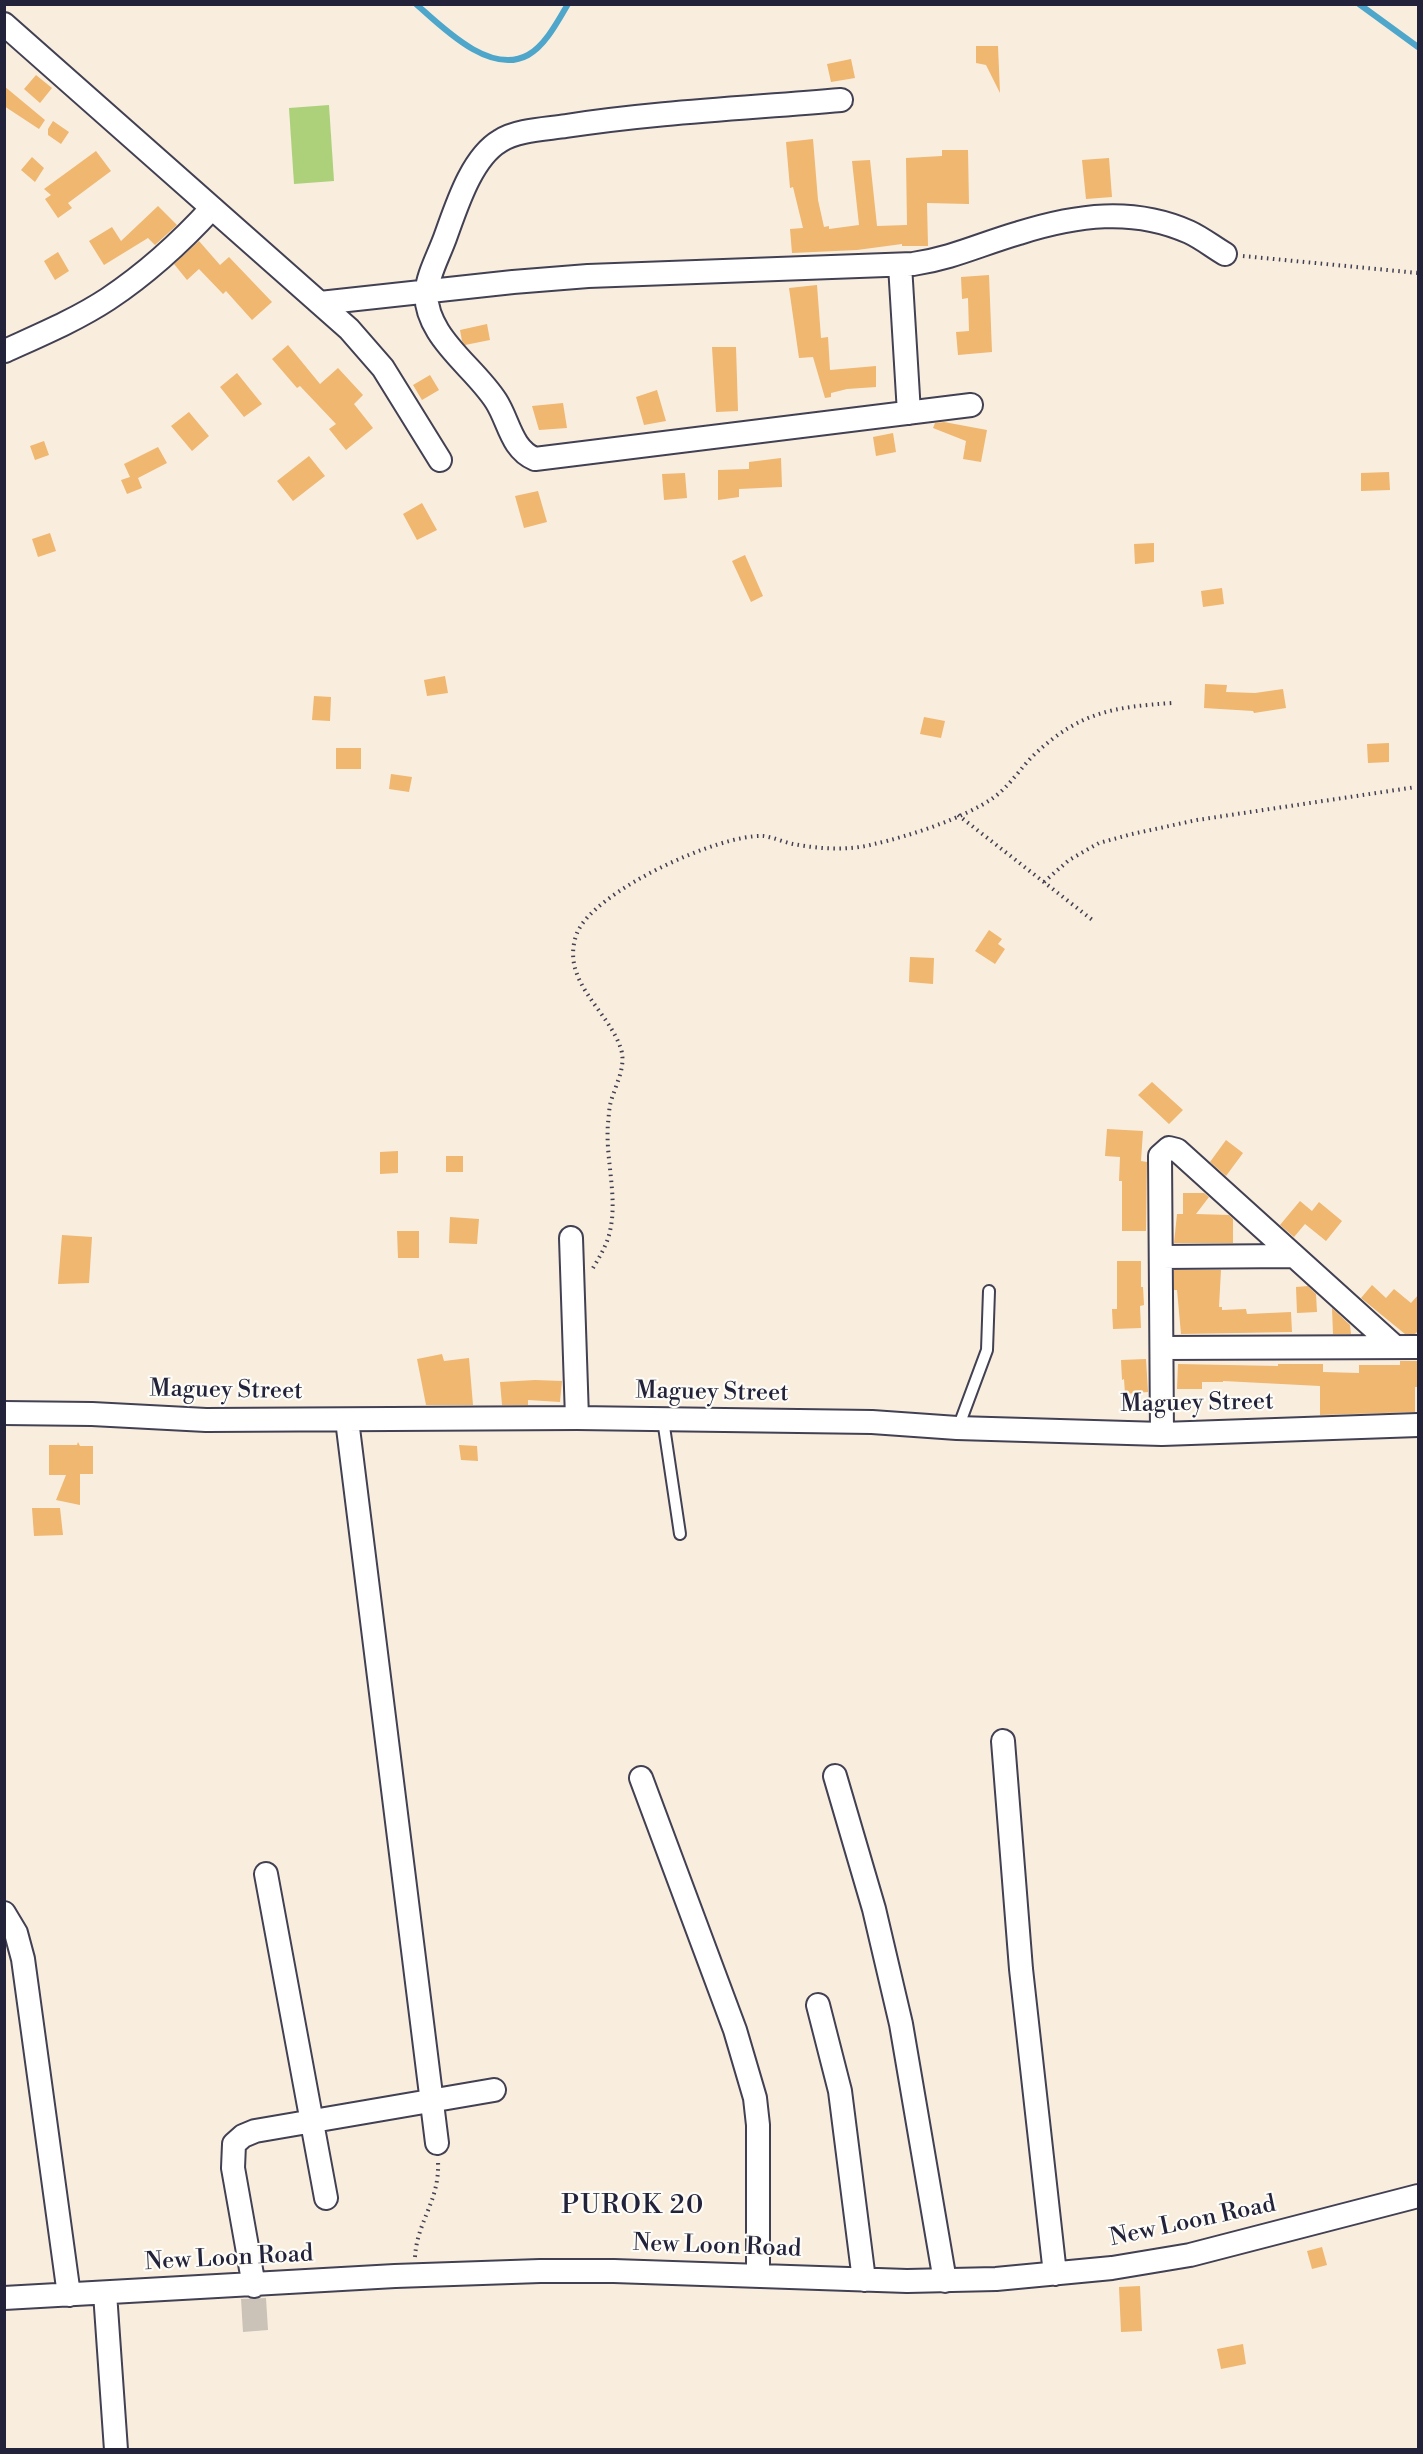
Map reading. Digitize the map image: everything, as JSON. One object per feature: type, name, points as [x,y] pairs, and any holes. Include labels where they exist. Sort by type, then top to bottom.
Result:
[{"type":"street","points":[[4,24],[363,343],[383,368],[440,460]]},
{"type":"street","points":[[841,100],[606,120],[527,132],[500,140],[476,165],[453,217],[425,291],[428,309],[443,338],[496,401],[519,448],[526,455],[535,459],[971,405]]},
{"type":"street","points":[[5,351],[107,300],[150,268],[189,233],[212,208]]},
{"type":"street","points":[[320,303],[588,276],[900,265],[944,259],[1018,233],[1065,220],[1113,215],[1143,218],[1171,225],[1191,233],[1225,254]]},
{"type":"street","points":[[900,265],[909,413]]},
{"type":"street","points":[[1162,1434],[1160,1156],[1165,1150],[1173,1148],[1395,1347]]},
{"type":"street","points":[[571,1238],[577,1418]]},
{"type":"street","points":[[1161,1257],[1294,1256]]},
{"type":"street","points":[[1161,1348],[1419,1347]]},
{"type":"street","name":"Maguey Street","points":[[4,1413],[92,1413],[206,1420],[577,1418],[872,1422],[957,1428],[1162,1434],[1419,1425]]},
{"type":"street","points":[[347,1420],[437,2143]]},
{"type":"street","points":[[1003,1741],[1021,1969],[1055,2274]]},
{"type":"street","points":[[835,1776],[874,1909],[897,2004],[945,2281]]},
{"type":"street","points":[[641,1779],[735,2030],[755,2098],[758,2126],[758,2276]]},
{"type":"street","points":[[266,1874],[326,2198]]},
{"type":"street","points":[[4,1913],[15,1934],[23,1959],[69,2295]]},
{"type":"street","points":[[818,2005],[840,2091],[864,2280]]},
{"type":"street","points":[[254,2286],[233,2168],[234,2144],[243,2136],[255,2131],[495,2090]]},
{"type":"street","name":"New Loon Road","points":[[4,2298],[413,2276],[614,2271],[945,2281],[1055,2274],[1190,2255],[1419,2196]]},
{"type":"street","points":[[105,2293],[116,2450]]},
{"type":"lane","points":[[957,1428],[987,1350],[989,1291]]},
{"type":"lane","points":[[663,1420],[680,1534]]},
{"type":"path","points":[[1225,254],[1419,273]]},
{"type":"path","points":[[572,1273],[593,1268],[603,1252],[610,1230],[608,1128],[610,1101],[621,1077],[622,1052],[615,1034],[582,989],[575,968],[574,951],[578,933],[588,918],[615,894],[656,869],[715,845],[764,836],[792,844],[836,848],[871,845],[915,833],[977,808],[996,796],[1036,753],[1076,724],[1101,712],[1128,706],[1172,703]]},
{"type":"path","points":[[1044,882],[1069,860],[1099,843],[1132,834],[1197,820],[1416,787]]},
{"type":"path","points":[[958,815],[1095,922]]},
{"type":"path","points":[[413,2276],[418,2237],[433,2204],[438,2183],[437,2143]]},
{"type":"shaded area","points":[[266,2298],[268,2330],[243,2332],[241,2299]]},
{"type":"green space","points":[[329,105],[334,181],[294,184],[289,108]]},
{"type":"building","points":[[976,46],[998,46],[1000,93],[986,65],[976,63]]},
{"type":"building","points":[[851,59],[855,78],[831,82],[827,64]]},
{"type":"building","points":[[36,75],[52,88],[40,103],[24,89]]},
{"type":"building","points":[[4,86],[45,120],[39,129],[4,106]]},
{"type":"building","points":[[53,121],[69,132],[61,144],[48,135],[48,129]]},
{"type":"building","points":[[813,139],[818,200],[824,227],[829,226],[829,229],[859,225],[852,161],[870,160],[877,226],[907,225],[906,158],[942,156],[942,150],[968,150],[969,204],[927,203],[928,246],[902,246],[902,244],[857,250],[792,253],[790,229],[803,228],[793,187],[790,188],[786,142]]},
{"type":"building","points":[[96,151],[111,171],[68,203],[72,208],[58,218],[45,199],[51,195],[44,189]]},
{"type":"building","points":[[32,157],[44,168],[35,182],[21,170]]},
{"type":"building","points":[[1109,158],[1112,197],[1086,199],[1082,160]]},
{"type":"building","points":[[158,206],[177,225],[155,245],[148,238],[104,265],[89,241],[112,227],[121,241]]},
{"type":"building","points":[[199,241],[220,265],[229,257],[272,302],[252,320],[226,291],[223,294],[199,269],[187,280],[174,264]]},
{"type":"building","points":[[58,252],[69,271],[55,280],[44,261]]},
{"type":"building","points":[[989,275],[992,352],[958,355],[956,332],[969,331],[968,298],[962,299],[961,277]]},
{"type":"building","points":[[817,285],[821,338],[828,337],[830,370],[876,366],[876,387],[847,389],[831,393],[831,397],[825,398],[813,357],[799,358],[789,288]]},
{"type":"building","points":[[487,324],[490,340],[465,345],[460,330]]},
{"type":"building","points":[[288,345],[320,384],[338,368],[363,395],[354,404],[373,428],[346,450],[329,429],[336,424],[300,386],[297,388],[272,359]]},
{"type":"building","points":[[712,347],[736,347],[738,411],[716,412]]},
{"type":"building","points":[[237,373],[262,404],[244,417],[220,387]]},
{"type":"building","points":[[430,375],[439,390],[422,400],[413,385]]},
{"type":"building","points":[[657,390],[666,421],[644,425],[636,397]]},
{"type":"building","points":[[563,403],[567,428],[539,430],[532,406]]},
{"type":"building","points":[[189,412],[209,436],[192,451],[171,426]]},
{"type":"building","points":[[944,422],[987,430],[981,462],[963,459],[966,441],[933,428],[935,423]]},
{"type":"building","points":[[893,433],[896,452],[876,456],[873,437]]},
{"type":"building","points":[[44,441],[49,455],[35,460],[30,446]]},
{"type":"building","points":[[158,447],[167,463],[138,478],[142,488],[127,494],[121,480],[130,477],[124,464]]},
{"type":"building","points":[[309,456],[325,476],[293,501],[277,481]]},
{"type":"building","points":[[781,458],[782,487],[739,489],[739,497],[718,500],[718,470],[749,469],[749,462]]},
{"type":"building","points":[[1389,472],[1390,490],[1361,491],[1361,473]]},
{"type":"building","points":[[685,473],[687,498],[664,500],[662,474]]},
{"type":"building","points":[[538,491],[547,522],[524,528],[515,496]]},
{"type":"building","points":[[422,503],[437,530],[417,540],[403,514]]},
{"type":"building","points":[[50,533],[56,551],[38,557],[32,539]]},
{"type":"building","points":[[1154,543],[1154,562],[1135,564],[1134,544]]},
{"type":"building","points":[[745,555],[763,596],[751,602],[732,561]]},
{"type":"building","points":[[1222,588],[1224,604],[1203,607],[1201,591]]},
{"type":"building","points":[[445,676],[448,693],[427,696],[424,680]]},
{"type":"building","points":[[1205,684],[1227,685],[1226,692],[1255,693],[1283,689],[1286,708],[1254,713],[1253,711],[1204,708]]},
{"type":"building","points":[[314,696],[331,697],[330,721],[312,720]]},
{"type":"building","points":[[924,717],[945,721],[941,738],[920,734]]},
{"type":"building","points":[[1389,743],[1389,762],[1368,763],[1367,744]]},
{"type":"building","points":[[336,748],[361,748],[361,769],[336,769]]},
{"type":"building","points":[[391,774],[412,777],[409,792],[389,789]]},
{"type":"building","points":[[989,930],[1002,939],[998,944],[1005,949],[995,964],[975,951]]},
{"type":"building","points":[[910,957],[934,958],[933,984],[909,982]]},
{"type":"building","points":[[1152,1082],[1183,1110],[1169,1124],[1138,1095]]},
{"type":"building","points":[[1107,1129],[1143,1131],[1141,1161],[1147,1162],[1146,1231],[1122,1231],[1120,1157],[1105,1156]]},
{"type":"building","points":[[1226,1140],[1243,1153],[1226,1176],[1210,1162]]},
{"type":"building","points":[[398,1151],[398,1173],[380,1174],[380,1152]]},
{"type":"building","points":[[446,1156],[463,1156],[463,1172],[446,1172]]},
{"type":"building","points":[[1183,1193],[1204,1193],[1209,1197],[1196,1214],[1229,1215],[1233,1219],[1233,1243],[1174,1243],[1177,1214],[1183,1214]]},
{"type":"building","points":[[1300,1201],[1312,1211],[1319,1202],[1342,1221],[1326,1241],[1305,1224],[1294,1237],[1280,1225]]},
{"type":"building","points":[[450,1217],[479,1219],[477,1244],[449,1243]]},
{"type":"building","points":[[397,1231],[419,1231],[419,1258],[398,1258]]},
{"type":"building","points":[[62,1235],[92,1237],[89,1283],[58,1284]]},
{"type":"building","points":[[1117,1261],[1141,1261],[1144,1305],[1140,1306],[1141,1328],[1113,1329],[1112,1309],[1117,1309]]},
{"type":"building","points":[[1174,1270],[1221,1270],[1219,1307],[1222,1307],[1222,1310],[1246,1309],[1247,1314],[1291,1312],[1292,1332],[1181,1334],[1177,1290],[1174,1290]]},
{"type":"building","points":[[1372,1285],[1386,1298],[1394,1289],[1411,1303],[1419,1294],[1419,1330],[1415,1334],[1405,1334],[1361,1298]]},
{"type":"building","points":[[1308,1286],[1316,1294],[1317,1312],[1297,1313],[1296,1287]]},
{"type":"building","points":[[1332,1308],[1350,1325],[1351,1334],[1333,1334]]},
{"type":"building","points":[[442,1354],[444,1361],[469,1358],[473,1405],[426,1405],[417,1359]]},
{"type":"building","points":[[1146,1359],[1148,1392],[1125,1394],[1121,1360]]},
{"type":"building","points":[[1400,1361],[1419,1361],[1419,1387],[1415,1387],[1415,1412],[1320,1415],[1320,1386],[1223,1381],[1202,1382],[1202,1389],[1177,1389],[1178,1364],[1278,1366],[1278,1364],[1323,1364],[1323,1372],[1359,1373],[1359,1365],[1400,1365]]},
{"type":"building","points":[[562,1381],[560,1402],[528,1400],[528,1405],[502,1405],[500,1382]]},
{"type":"building","points":[[78,1442],[80,1446],[93,1446],[93,1474],[80,1474],[80,1505],[56,1500],[66,1475],[49,1475],[49,1445],[77,1445]]},
{"type":"building","points":[[459,1445],[477,1446],[478,1461],[461,1460]]},
{"type":"building","points":[[32,1508],[60,1508],[63,1535],[34,1536]]},
{"type":"building","points":[[1322,2247],[1327,2265],[1312,2269],[1307,2251]]},
{"type":"building","points":[[1140,2286],[1142,2331],[1121,2332],[1119,2287]]},
{"type":"building","points":[[1243,2344],[1246,2364],[1221,2369],[1217,2349]]},
{"type":"waterway","points":[[416,4],[467,46],[498,59],[513,60],[528,55],[540,46],[568,4]]},
{"type":"waterway","points":[[1359,4],[1418,47]]},
{"type":"district","name":"PUROK 20","points":[[633,2207]]}]
